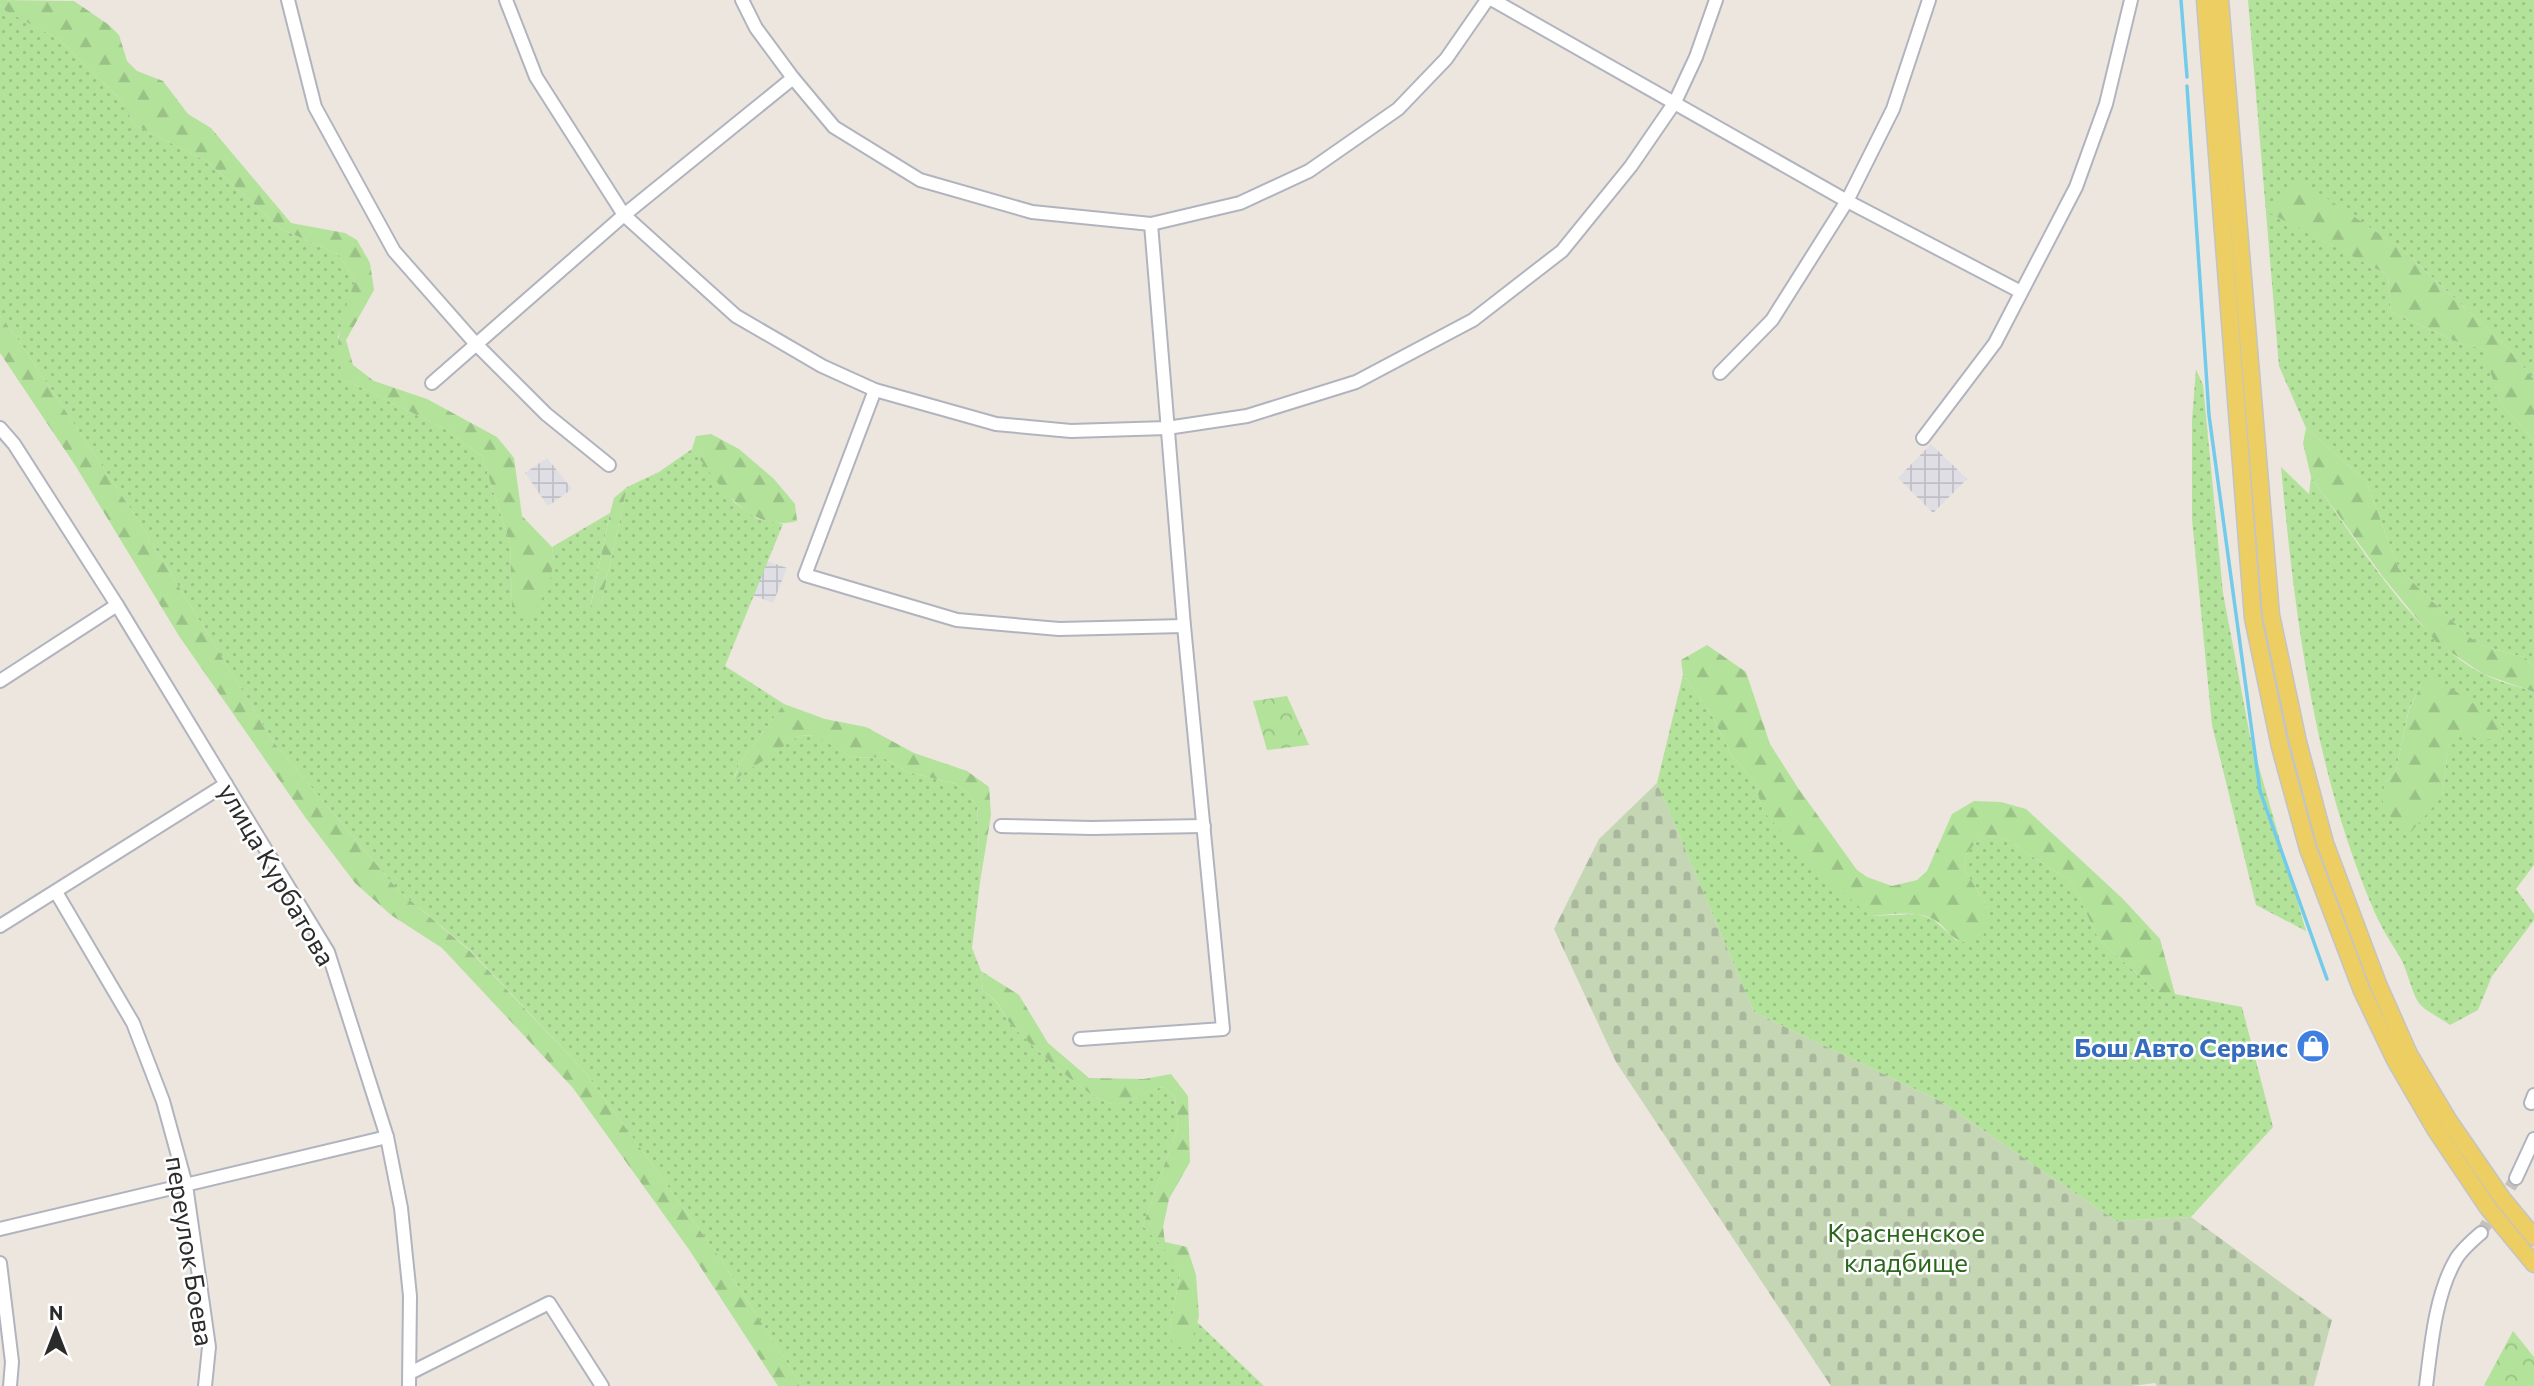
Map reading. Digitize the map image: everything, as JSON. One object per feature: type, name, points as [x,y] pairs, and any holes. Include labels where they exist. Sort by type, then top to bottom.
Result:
[{"type":"main road","points":[[2205,0],[2253,618],[2280,747],[2308,849],[2361,991],[2395,1060],[2435,1129],[2488,1208],[2534,1264]]},
{"type":"main road","points":[[2220,0],[2271,615],[2298,742],[2325,843],[2378,984],[2409,1054],[2449,1121],[2502,1198],[2534,1237]]},
{"type":"street","points":[[288,0],[316,107],[394,251],[475,343],[546,414],[609,465]]},
{"type":"street","points":[[506,0],[536,77],[624,215],[736,316],[822,366],[876,390],[996,424],[1071,431],[1167,428],[1247,416],[1356,382],[1473,320],[1562,251],[1631,166],[1675,102],[1696,57],[1716,0]]},
{"type":"street","points":[[742,0],[756,28],[834,127],[920,180],[1032,212],[1151,224],[1240,203],[1309,171],[1398,109],[1447,59],[1487,0]]},
{"type":"street","points":[[1493,0],[1847,201],[2021,292]]},
{"type":"street","points":[[1720,373],[1772,320],[1847,201],[1893,109],[1925,19],[1929,0]]},
{"type":"street","points":[[1923,438],[1994,343],[2076,187],[2106,104],[2131,0]]},
{"type":"street","points":[[432,383],[624,215],[793,78]]},
{"type":"street","points":[[1080,1039],[1223,1029],[1184,626],[1151,224]]},
{"type":"street","points":[[876,390],[805,575],[957,620],[1059,629],[1184,626]]},
{"type":"street","name":"улица Курбатова","points":[[0,428],[14,444],[117,605],[328,952],[387,1137],[401,1208],[410,1296],[410,1380],[549,1303],[602,1386]]},
{"type":"street","points":[[0,681],[117,605]]},
{"type":"street","points":[[0,926],[226,784]]},
{"type":"street","points":[[1001,826],[1204,826]]},
{"type":"street","name":"переулок Боева","points":[[55,892],[132,1023],[163,1101],[186,1185],[209,1347],[205,1386]]},
{"type":"street","points":[[0,1229],[387,1137]]},
{"type":"street","points":[[2516,1178],[2534,1139]]},
{"type":"street","points":[[2426,1386],[2431,1346],[2444,1287],[2455,1259],[2481,1233]]},
{"type":"street","points":[[0,1263],[12,1362],[10,1386]]},
{"type":"shaded area","points":[[1931,444],[1967,479],[1933,513],[1898,478]]},
{"type":"shaded area","points":[[547,458],[572,489],[548,506],[525,473]]},
{"type":"shaded area","points":[[765,560],[787,568],[773,603],[752,595]]},
{"type":"green space","points":[[0,0],[74,1],[119,35],[127,61],[137,71],[163,81],[188,114],[211,128],[291,223],[345,233],[357,240],[370,263],[374,290],[346,340],[353,365],[374,381],[427,399],[497,437],[514,458],[522,516],[552,547],[554,561],[548,589],[533,612],[520,619],[512,607],[510,543],[482,456],[445,429],[346,380],[338,356],[338,343],[355,280],[338,254],[281,229],[208,162],[135,125],[118,97],[60,40],[6,11],[0,5]]},
{"type":"green space","points":[[2248,0],[2534,0],[2534,380],[2507,347],[2403,250],[2300,181],[2267,211],[2388,275],[2391,312],[2462,344],[2484,349],[2501,404],[2534,441],[2534,668],[2526,658],[2481,645],[2468,636],[2399,569],[2366,481],[2306,428],[2279,366]]},
{"type":"green space","points":[[0,5],[60,40],[118,97],[135,125],[208,162],[281,229],[338,254],[355,280],[338,337],[346,380],[445,429],[482,456],[510,543],[512,606],[554,561],[552,547],[610,513],[590,608],[602,600],[627,487],[659,472],[692,449],[735,503],[758,519],[783,524],[725,666],[784,704],[739,764],[734,778],[799,736],[816,735],[852,758],[882,757],[908,772],[956,784],[968,793],[977,806],[980,882],[972,948],[981,971],[983,991],[998,1004],[1009,1023],[1034,1047],[1062,1072],[1104,1101],[1120,1103],[1164,1087],[1175,1097],[1178,1126],[1143,1226],[1174,1259],[1180,1273],[1169,1334],[1189,1345],[1197,1322],[1264,1386],[802,1386],[720,1258],[585,1072],[471,951],[398,890],[275,744],[138,520],[0,315]]},
{"type":"green space","points":[[2300,180],[2403,250],[2507,347],[2534,380],[2534,441],[2501,404],[2483,349],[2462,344],[2391,312],[2388,275],[2266,211]]},
{"type":"green space","points":[[0,315],[138,520],[275,744],[398,890],[470,951],[585,1072],[720,1258],[802,1386],[778,1386],[690,1251],[573,1088],[442,948],[391,915],[355,883],[305,817],[179,636],[75,465],[0,353]]},
{"type":"green space","points":[[2196,369],[2203,385],[2223,593],[2250,736],[2306,931],[2256,905],[2212,725],[2192,519],[2192,420]]},
{"type":"green space","points":[[2306,428],[2366,481],[2399,569],[2468,636],[2481,645],[2526,658],[2534,668],[2534,692],[2483,674],[2437,643],[2383,577],[2311,477],[2303,443]]},
{"type":"green space","points":[[711,434],[739,449],[774,479],[795,504],[797,521],[779,523],[763,520],[749,513],[723,490],[692,449],[696,436]]},
{"type":"green space","points":[[2281,467],[2309,494],[2311,477],[2389,586],[2434,638],[2458,659],[2483,674],[2534,692],[2534,865],[2516,889],[2534,914],[2534,920],[2492,976],[2478,1010],[2450,1025],[2417,1000],[2401,959],[2375,913],[2354,860],[2337,805],[2310,694],[2293,580]],"holes":[[[2422,683],[2503,726],[2501,740],[2458,729],[2449,741],[2442,797],[2385,782],[2396,770],[2409,709]]]},
{"type":"green space","points":[[627,487],[602,600],[590,609],[614,498]]},
{"type":"green space","points":[[1707,645],[1746,672],[1770,744],[1857,870],[1867,877],[1892,886],[1917,880],[1927,871],[1952,814],[1974,801],[2001,802],[2026,809],[2123,899],[2160,939],[2175,994],[2160,994],[2099,940],[2072,882],[2005,839],[1990,836],[1975,843],[1966,855],[1964,869],[1988,907],[1984,935],[1971,944],[1956,939],[1937,921],[1917,914],[1870,916],[1821,874],[1763,811],[1754,781],[1732,756],[1710,712],[1683,675],[1681,660]]},
{"type":"green space","points":[[1683,675],[1710,712],[1732,756],[1754,781],[1763,811],[1870,916],[1917,914],[1933,919],[1957,941],[1988,907],[1964,869],[1966,855],[1975,843],[1990,836],[2005,839],[2072,882],[2099,940],[2160,994],[2175,994],[2242,1007],[2273,1127],[2191,1217],[2116,1221],[1942,1102],[1754,1012],[1657,783]]},
{"type":"green space","points":[[2435,677],[2493,717],[2503,727],[2501,740],[2471,738],[2458,730],[2449,742],[2442,797],[2410,833],[2385,812],[2382,797],[2385,782],[2396,770],[2409,710],[2422,683]]},
{"type":"green space","points":[[1287,696],[1309,745],[1267,750],[1253,701]]},
{"type":"green space","points":[[784,704],[825,719],[866,727],[914,753],[967,771],[989,787],[991,815],[980,882],[977,806],[968,793],[956,784],[908,772],[882,757],[852,758],[815,735],[799,736],[734,780],[739,764]]},
{"type":"green space","name":"Красненское кладбище","points":[[1657,783],[1754,1012],[1942,1102],[2116,1221],[2191,1217],[2332,1320],[2314,1386],[2157,1386],[2155,1383],[2132,1386],[1831,1386],[1616,1062],[1554,929],[1599,839]]},
{"type":"green space","points":[[981,971],[1019,995],[1048,1043],[1089,1078],[1144,1079],[1171,1074],[1188,1096],[1190,1162],[1169,1199],[1163,1227],[1165,1242],[1187,1247],[1196,1275],[1199,1317],[1190,1345],[1175,1348],[1169,1334],[1180,1273],[1173,1259],[1143,1226],[1178,1126],[1175,1097],[1164,1087],[1119,1104],[1104,1101],[1092,1094],[1062,1072],[1014,1028],[998,1004],[983,991]]},
{"type":"green space","points":[[2513,1331],[2534,1357],[2534,1386],[2484,1385]]},
{"type":"waterway","points":[[2181,0],[2187,77]]},
{"type":"waterway","points":[[2187,86],[2209,415],[2260,791],[2327,979]]},
{"type":"tunnel","points":[[2481,1233],[2516,1178]]},
{"type":"place","name":"Бош Авто Сервис","points":[[2313,1046]]}]
